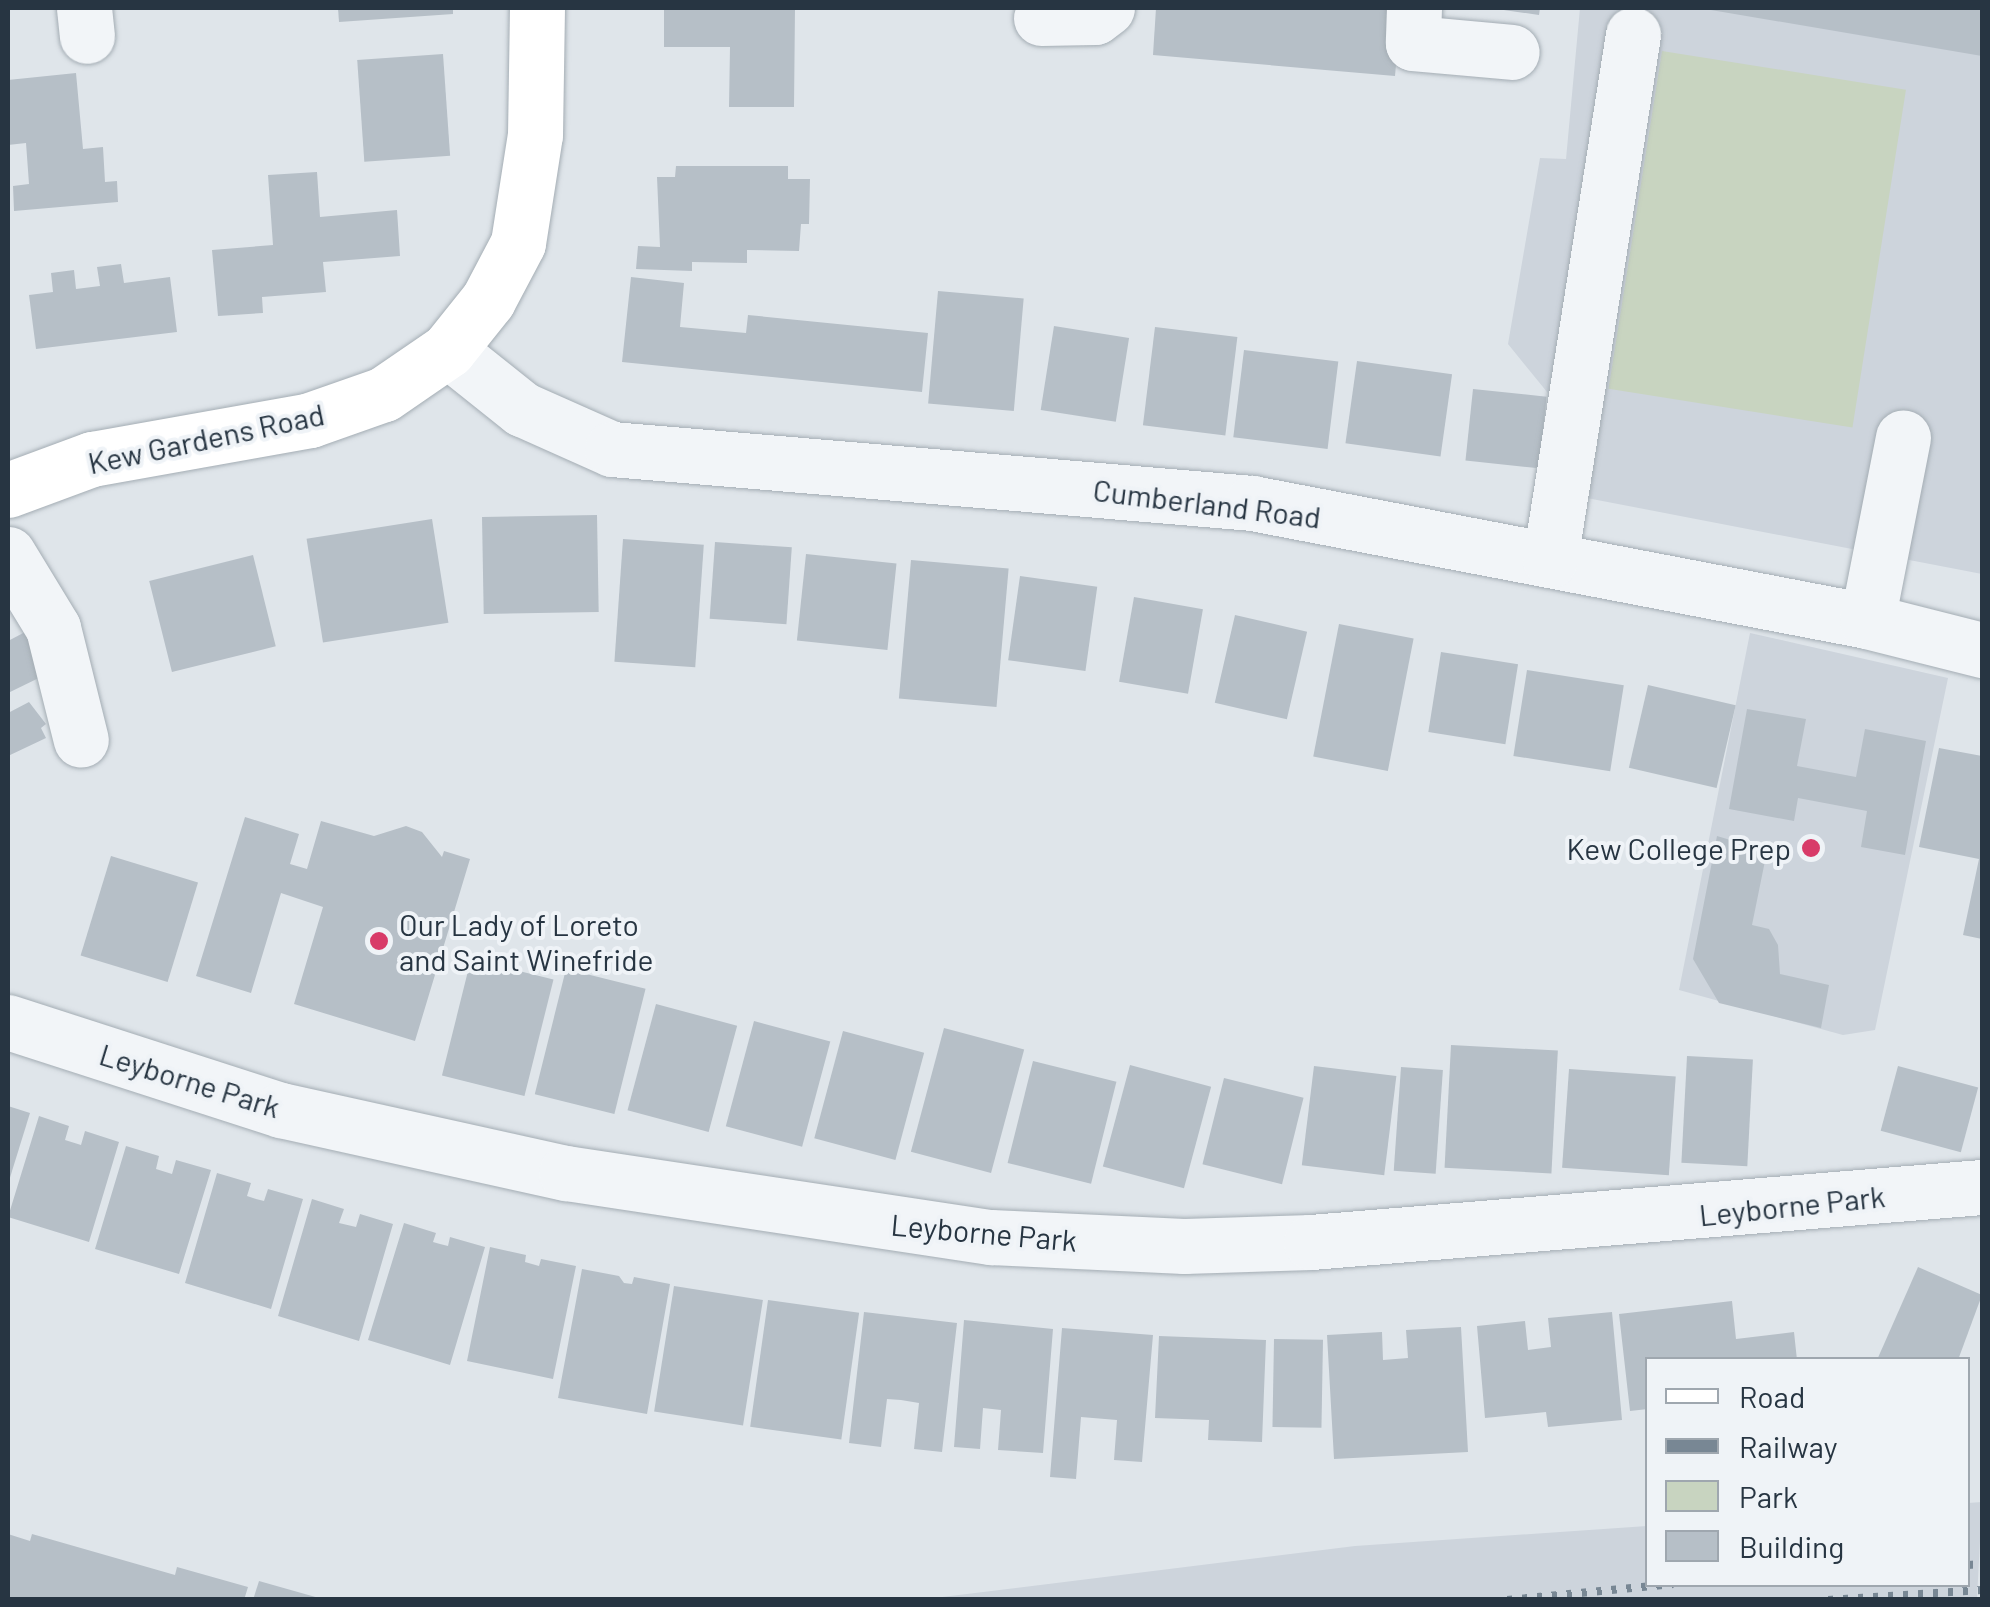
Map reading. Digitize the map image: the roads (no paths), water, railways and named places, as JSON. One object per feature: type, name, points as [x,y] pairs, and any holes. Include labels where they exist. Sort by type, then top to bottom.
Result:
[{"type":"main road","name":"Kew Gardens Road","points":[[8,490],[92,459],[310,420],[384,394],[448,350],[488,300],[518,242],[535,136],[537,8]]},
{"type":"street","points":[[1042,18],[1095,18],[1107,8]]},
{"type":"street","points":[[1414,8],[1413,43],[1512,52]]},
{"type":"street","points":[[1550,560],[1632,35]]},
{"type":"street","name":"Cumberland Road","points":[[448,350],[522,410],[612,448],[1252,502],[1867,622],[1982,650]]},
{"type":"street","points":[[1867,622],[1903,437]]},
{"type":"street","points":[[8,554],[53,628],[81,740]]},
{"type":"street","name":"Leyborne Park","points":[[8,1022],[282,1110],[566,1174],[991,1237],[1184,1246],[1311,1242],[1982,1187]]},
{"type":"railway","points":[[1970,1565],[1982,1564]]},
{"type":"railway","points":[[1507,1600],[1645,1587]]},
{"type":"railway","points":[[1828,1600],[1982,1590]]},
{"type":"place","name":"Kew College Prep","points":[[1811,848]]},
{"type":"place","name":"Our Lady of Loreto and Saint Winefride","points":[[379,941]]}]
